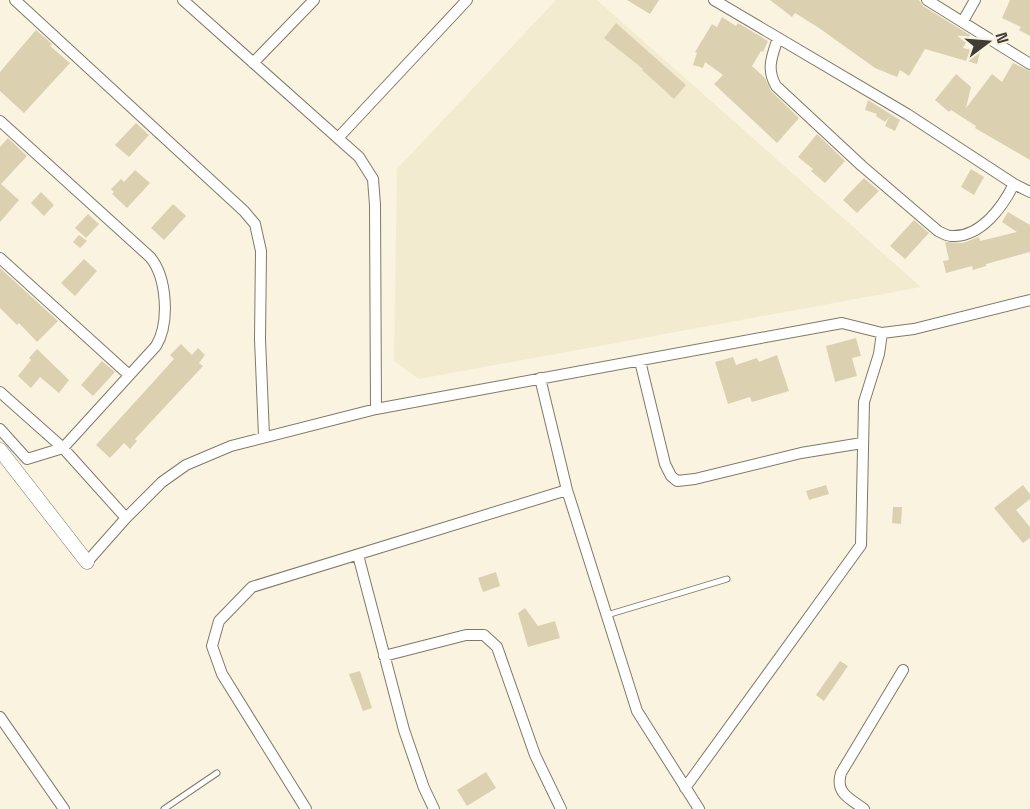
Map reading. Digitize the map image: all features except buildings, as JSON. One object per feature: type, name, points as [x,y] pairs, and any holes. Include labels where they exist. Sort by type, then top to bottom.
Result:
[{"type":"street","points":[[15,0],[244,211],[255,224],[261,251],[260,339],[264,436]]},
{"type":"street","points":[[183,0],[338,138],[367,167],[373,179],[375,190],[376,409]]},
{"type":"street","points":[[253,63],[314,0]]},
{"type":"street","points":[[338,138],[467,0]]},
{"type":"street","points":[[714,0],[907,114],[1014,184],[1030,192]]},
{"type":"street","points":[[927,0],[1030,64]]},
{"type":"street","points":[[963,21],[975,0]]},
{"type":"street","points":[[778,38],[769,68],[776,86],[846,152],[938,231],[951,236],[966,233],[980,226],[1004,203],[1014,184]]},
{"type":"street","points":[[0,121],[150,257],[158,267],[164,296],[161,335],[156,346],[63,448],[27,459],[0,429]]},
{"type":"street","points":[[0,258],[129,375]]},
{"type":"street","points":[[0,450],[87,562],[162,482],[186,465],[264,436],[376,409],[842,323],[882,333],[914,329],[1030,300]]},
{"type":"street","points":[[685,788],[861,545],[864,402],[879,354],[882,333]]},
{"type":"street","points":[[640,361],[665,464],[671,476],[677,481],[695,479],[801,453],[862,443]]},
{"type":"street","points":[[540,378],[567,490],[637,711],[699,809]]},
{"type":"street","points":[[0,392],[63,448],[126,518]]},
{"type":"street","points":[[306,809],[222,674],[212,646],[219,621],[252,587],[567,490]]},
{"type":"street","points":[[358,555],[404,730],[424,788],[434,809]]},
{"type":"street","points":[[384,656],[466,635],[484,635],[497,647],[535,755],[561,809]]},
{"type":"street","points":[[864,809],[840,790],[838,782],[841,773],[903,670]]},
{"type":"street","points":[[0,717],[64,809]]},
{"type":"lane","points":[[607,615],[727,579]]},
{"type":"lane","points":[[164,809],[218,773]]},
{"type":"shaded area","points":[[556,0],[597,0],[921,287],[419,379],[394,361],[397,169]]}]
